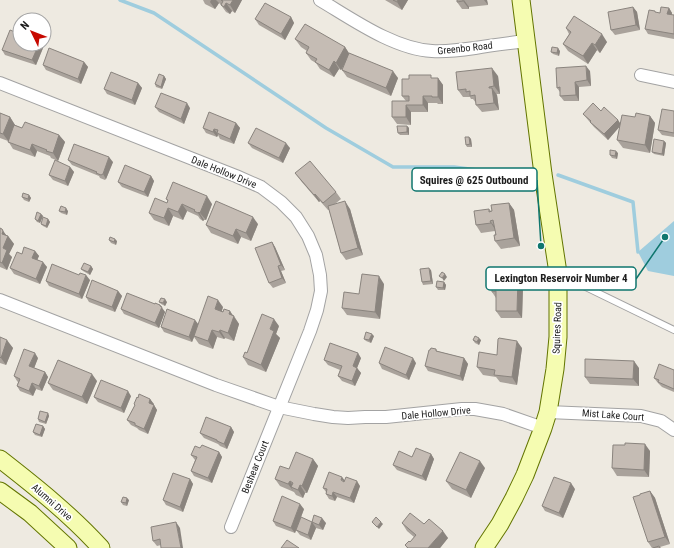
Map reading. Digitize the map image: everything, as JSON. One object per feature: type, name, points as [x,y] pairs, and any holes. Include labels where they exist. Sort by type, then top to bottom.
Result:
[{"type":"street","name":"Greenbo Road","points":[[320,0],[377,34],[395,42],[418,49],[447,52],[526,41]]},
{"type":"street","name":"Squires Road","points":[[484,548],[500,524],[514,498],[525,475],[546,420],[555,369],[558,337],[558,273],[543,174],[521,0]]},
{"type":"street","points":[[641,75],[674,82]]},
{"type":"street","name":"Dale Hollow Drive","points":[[0,84],[261,187],[281,202],[296,217],[308,236],[316,255],[320,275],[321,291],[310,331],[279,407]]},
{"type":"street","name":"Dale Hollow Drive","points":[[0,300],[231,391],[279,407],[314,414],[348,418],[386,417],[475,409],[546,420]]},
{"type":"street","name":"Beshear Court","points":[[231,527],[279,407]]},
{"type":"street","name":"Mist Lake Court","points":[[546,420],[641,416],[661,421],[674,430]]},
{"type":"street","name":"Alumni Drive","points":[[0,459],[72,518],[101,548]]},
{"type":"street","points":[[0,491],[30,513],[68,548]]},
{"type":"lane","points":[[558,273],[674,330]]},
{"type":"water","points":[[674,221],[674,276],[648,271],[638,252]]},
{"type":"building","points":[[221,0],[233,0],[230,5],[226,3],[224,7],[221,5],[223,1]]},
{"type":"building","points":[[265,3],[291,17],[281,34],[255,19]]},
{"type":"building","points":[[633,7],[636,25],[611,30],[608,12]]},
{"type":"building","points":[[661,7],[669,8],[667,14],[674,15],[674,34],[645,29],[649,10],[660,13]]},
{"type":"building","points":[[574,16],[602,34],[595,45],[592,43],[583,56],[563,44],[571,32],[566,28]]},
{"type":"building","points":[[305,24],[345,47],[336,63],[334,61],[329,70],[315,62],[317,59],[306,53],[309,47],[295,39]]},
{"type":"building","points":[[10,30],[12,31],[12,52],[36,52],[32,60],[2,50]]},
{"type":"building","points":[[552,47],[558,48],[557,53],[551,52]]},
{"type":"building","points":[[52,49],[84,62],[78,79],[43,65],[48,52],[52,52]]},
{"type":"building","points":[[349,53],[393,71],[386,88],[342,70]]},
{"type":"building","points":[[586,66],[587,80],[575,82],[576,95],[560,96],[560,87],[557,88],[556,68]]},
{"type":"building","points":[[492,68],[494,86],[489,88],[492,88],[494,103],[476,105],[475,95],[470,96],[470,91],[466,92],[466,89],[458,90],[456,72]]},
{"type":"building","points":[[111,72],[138,83],[132,100],[104,89]]},
{"type":"building","points":[[159,74],[164,76],[161,87],[155,84]]},
{"type":"building","points":[[409,75],[431,75],[431,78],[438,78],[438,97],[423,96],[423,105],[406,105],[406,117],[392,117],[392,101],[409,101],[409,96],[402,96],[402,79],[409,79]]},
{"type":"building","points":[[161,93],[187,103],[181,119],[155,107]]},
{"type":"building","points":[[593,103],[601,111],[604,107],[618,120],[604,134],[583,114]]},
{"type":"building","points":[[662,109],[674,111],[674,133],[658,130]]},
{"type":"building","points":[[209,112],[236,123],[230,139],[217,133],[218,130],[214,129],[213,132],[203,128]]},
{"type":"building","points":[[0,113],[10,117],[3,134],[0,133]]},
{"type":"building","points":[[636,113],[650,116],[645,145],[617,140],[622,115],[635,117]]},
{"type":"building","points":[[25,122],[59,135],[53,153],[32,144],[30,150],[8,142],[14,125],[22,128]]},
{"type":"building","points":[[397,126],[407,126],[407,132],[398,133]]},
{"type":"building","points":[[256,128],[286,143],[279,158],[248,143]]},
{"type":"building","points":[[465,137],[469,137],[470,144],[466,145]]},
{"type":"building","points":[[654,139],[664,141],[662,154],[652,152]]},
{"type":"building","points":[[74,144],[109,157],[103,174],[101,175],[96,173],[97,172],[68,160]]},
{"type":"building","points":[[610,150],[616,151],[615,156],[610,155]]},
{"type":"building","points":[[55,160],[70,167],[65,181],[49,175]]},
{"type":"building","points":[[310,161],[336,192],[323,203],[295,173]]},
{"type":"building","points":[[125,165],[151,176],[144,192],[118,182]]},
{"type":"building","points":[[173,182],[207,196],[200,213],[182,204],[178,212],[168,208],[164,218],[149,213],[155,198],[167,203],[168,200],[166,199]]},
{"type":"building","points":[[23,193],[29,195],[28,199],[22,197]]},
{"type":"building","points":[[216,201],[253,217],[246,233],[236,229],[233,236],[206,225]]},
{"type":"building","points":[[345,201],[358,248],[341,253],[328,206]]},
{"type":"building","points":[[509,203],[514,238],[495,241],[494,235],[496,235],[493,220],[490,221],[491,223],[476,225],[474,211],[489,209],[489,212],[492,211],[491,205]]},
{"type":"building","points":[[61,206],[66,208],[65,212],[59,211]]},
{"type":"building","points":[[37,212],[41,214],[38,221],[35,219]]},
{"type":"building","points":[[43,217],[48,219],[46,226],[41,224]]},
{"type":"building","points":[[0,228],[3,231],[2,234],[8,236],[3,248],[7,250],[2,263],[0,262]]},
{"type":"building","points":[[110,237],[115,239],[114,242],[109,240]]},
{"type":"building","points":[[272,242],[281,265],[278,266],[282,278],[269,283],[255,248]]},
{"type":"building","points":[[24,247],[35,251],[32,258],[43,262],[36,279],[10,268],[17,252],[22,254]]},
{"type":"building","points":[[84,263],[91,266],[88,272],[81,269]]},
{"type":"building","points":[[52,264],[79,275],[80,273],[86,275],[79,294],[46,281]]},
{"type":"building","points":[[429,268],[431,281],[422,282],[420,269]]},
{"type":"building","points":[[442,272],[445,274],[442,278],[439,276]]},
{"type":"building","points":[[362,274],[379,276],[375,312],[342,308],[344,292],[359,294]]},
{"type":"building","points":[[518,278],[517,311],[496,311],[496,291],[492,292],[492,279]]},
{"type":"building","points":[[92,280],[118,291],[112,307],[86,297]]},
{"type":"building","points":[[437,281],[444,282],[443,288],[436,287]]},
{"type":"building","points":[[127,293],[162,307],[155,323],[121,309]]},
{"type":"building","points":[[208,296],[218,300],[215,309],[223,312],[224,309],[230,311],[229,314],[234,316],[228,333],[220,330],[219,332],[212,330],[208,341],[194,336]]},
{"type":"building","points":[[161,298],[165,299],[163,303],[159,302]]},
{"type":"building","points":[[167,309],[195,320],[189,337],[161,327]]},
{"type":"building","points":[[262,314],[274,319],[270,329],[274,331],[261,365],[243,357],[245,352],[247,353]]},
{"type":"building","points":[[366,332],[372,334],[369,340],[364,339]]},
{"type":"building","points":[[475,336],[479,338],[477,342],[473,340]]},
{"type":"building","points":[[0,337],[7,340],[1,358],[0,357]]},
{"type":"building","points":[[499,338],[517,341],[512,377],[494,375],[495,370],[477,367],[479,352],[497,355]]},
{"type":"building","points":[[330,343],[358,353],[353,366],[357,368],[352,381],[338,376],[342,366],[324,360]]},
{"type":"building","points":[[385,347],[413,358],[406,375],[379,363]]},
{"type":"building","points":[[431,348],[436,349],[436,351],[464,358],[460,376],[425,366],[429,350]]},
{"type":"building","points":[[24,349],[35,353],[29,366],[45,372],[39,386],[32,383],[29,391],[17,386],[20,379],[14,376]]},
{"type":"building","points":[[585,359],[634,361],[633,379],[585,377]]},
{"type":"building","points":[[58,360],[92,374],[82,397],[48,383]]},
{"type":"building","points":[[659,364],[674,370],[674,389],[658,382],[659,380],[654,378]]},
{"type":"building","points":[[101,380],[128,391],[121,408],[94,397]]},
{"type":"building","points":[[139,394],[150,399],[149,403],[154,405],[144,429],[127,420]]},
{"type":"building","points":[[40,411],[48,413],[45,422],[38,419]]},
{"type":"building","points":[[206,417],[231,427],[224,444],[200,433]]},
{"type":"building","points":[[36,424],[43,426],[40,435],[33,432]]},
{"type":"building","points":[[625,443],[645,444],[644,470],[612,468],[613,445],[625,445]]},
{"type":"building","points":[[202,445],[219,452],[208,478],[191,471],[197,457],[191,455],[195,446],[200,448]]},
{"type":"building","points":[[416,448],[431,454],[422,476],[393,465],[399,451],[412,457]]},
{"type":"building","points":[[296,452],[313,459],[302,486],[300,485],[298,490],[291,487],[293,483],[290,481],[288,484],[275,479],[280,466],[289,469]]},
{"type":"building","points":[[460,452],[480,461],[466,490],[446,481]]},
{"type":"building","points":[[329,472],[342,477],[341,480],[344,482],[346,477],[357,481],[350,498],[333,492],[332,496],[326,494],[327,489],[323,488]]},
{"type":"building","points":[[173,473],[190,479],[180,507],[163,500]]},
{"type":"building","points":[[554,477],[571,483],[559,513],[542,506]]},
{"type":"building","points":[[650,491],[665,537],[648,542],[633,497]]},
{"type":"building","points":[[282,496],[300,504],[291,528],[273,521]]},
{"type":"building","points":[[123,497],[127,498],[126,503],[121,502]]},
{"type":"building","points":[[410,513],[424,524],[429,519],[443,531],[428,548],[408,548],[405,545],[416,535],[402,523]]},
{"type":"building","points":[[314,515],[322,518],[319,525],[312,522]]},
{"type":"building","points":[[301,517],[312,522],[308,535],[296,530]]},
{"type":"building","points":[[376,517],[381,522],[377,527],[372,522]]},
{"type":"building","points":[[176,522],[181,548],[161,548],[160,539],[153,541],[151,527]]},
{"type":"building","points":[[287,540],[299,548],[281,548]]},
{"type":"waterway","points":[[120,0],[154,13],[326,128],[393,167],[454,167],[531,177]]},
{"type":"waterway","points":[[558,175],[633,202],[638,252]]},
{"type":"place","name":"Lexington Reservoir Number 4","points":[[665,237]]},
{"type":"place","name":"Squires @ 625 Outbound","points":[[541,246]]}]
